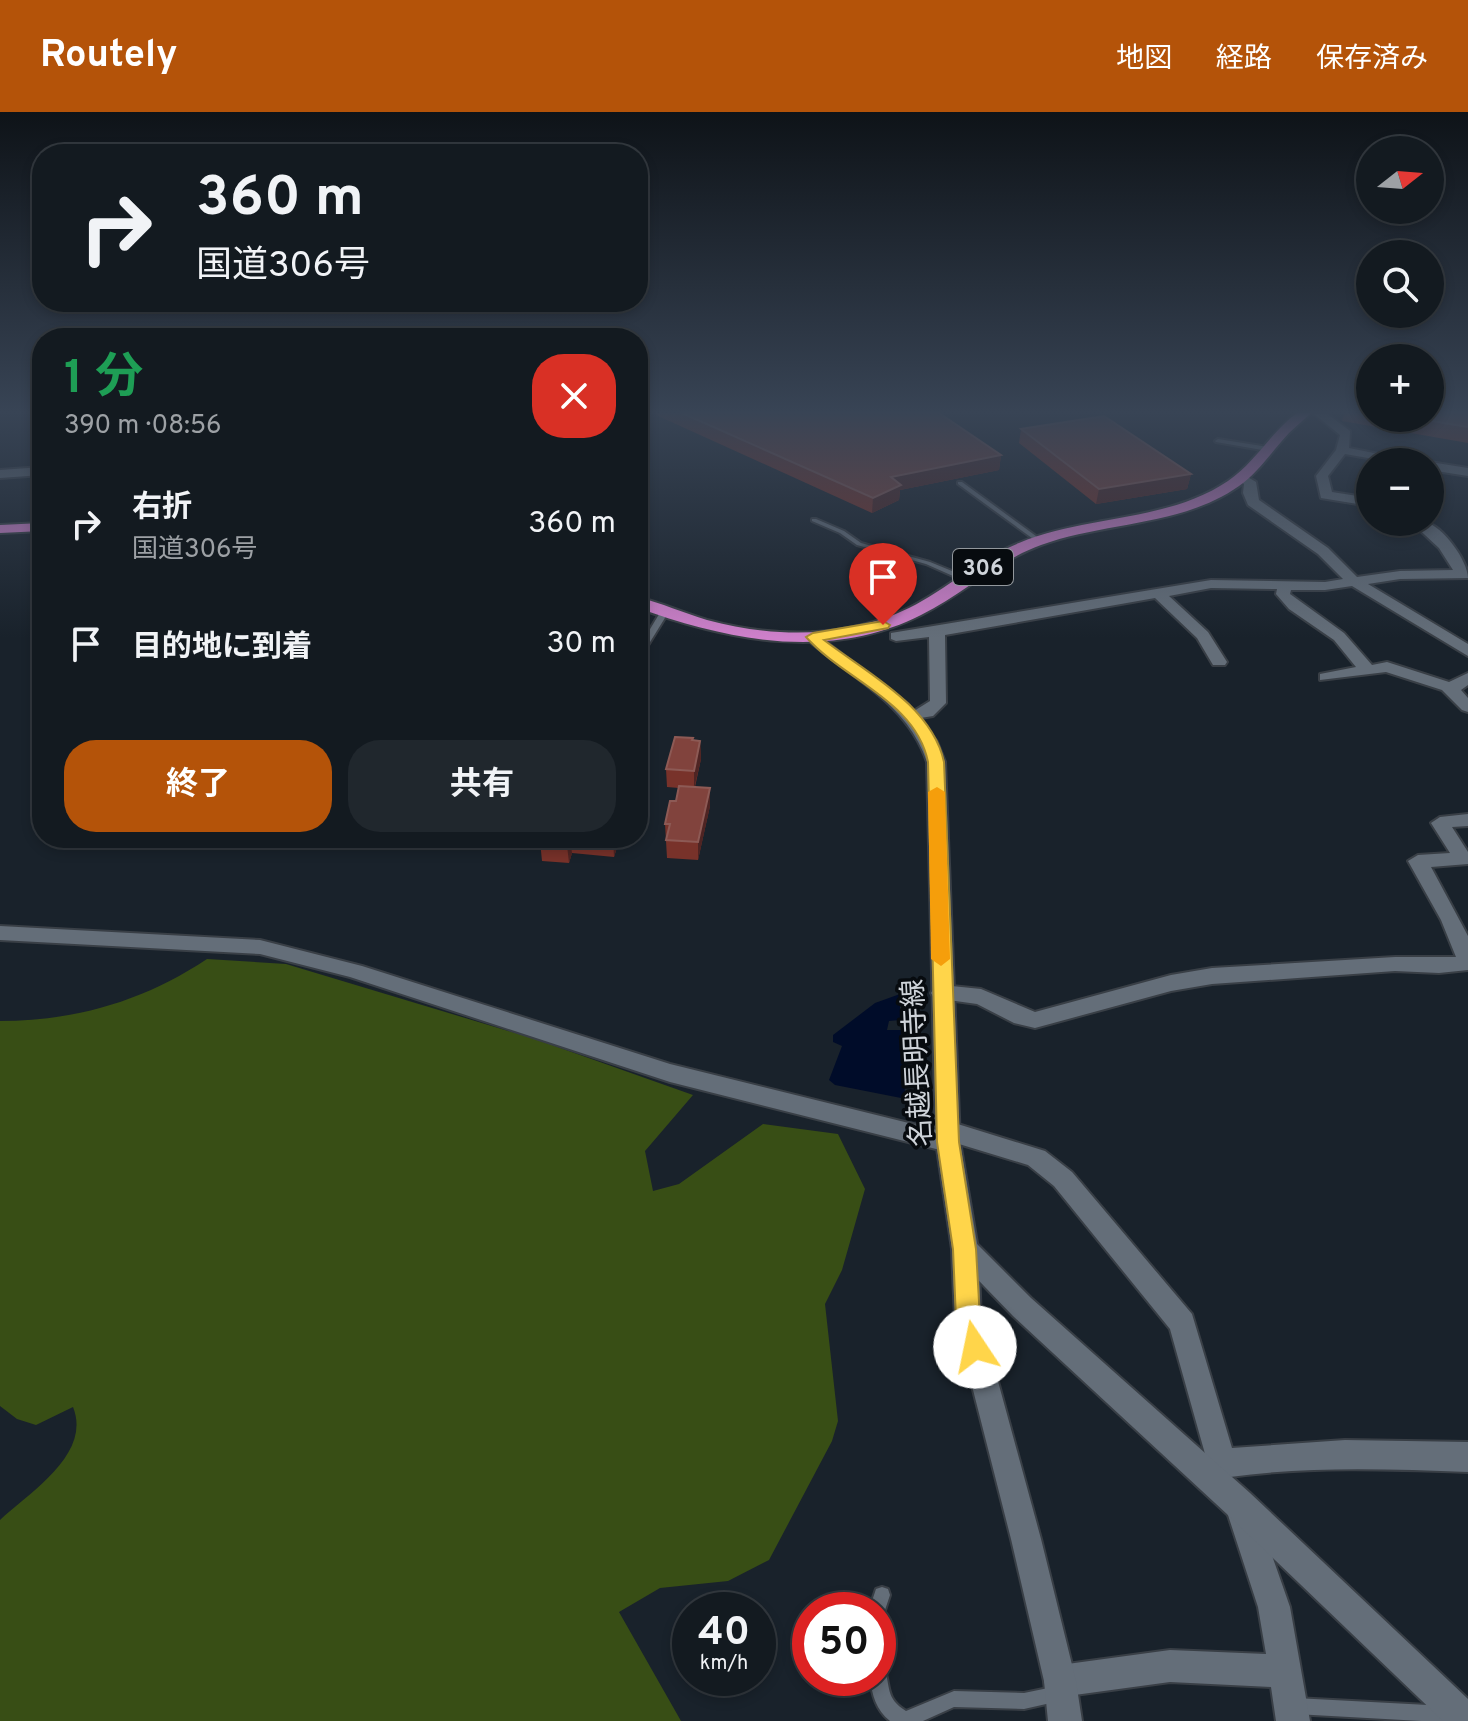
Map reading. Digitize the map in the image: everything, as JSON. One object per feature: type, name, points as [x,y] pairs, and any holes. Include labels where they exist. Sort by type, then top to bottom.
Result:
[{"type":"highway","name":"306","points":[[648,606],[740,634],[813,637],[883,625],[914,613],[965,578],[1038,540],[1205,497],[1221,488]]},
{"type":"highway","points":[[0,529],[32,527]]},
{"type":"street","points":[[1249,488],[1253,502],[1323,551],[1353,581],[1468,651]]},
{"type":"street","points":[[1325,488],[1326,495],[1356,500]]},
{"type":"street","points":[[1437,536],[1452,555],[1468,590]]},
{"type":"street","points":[[896,636],[937,632],[1211,584],[1325,586],[1419,574],[1461,574]]},
{"type":"street","points":[[1285,586],[1283,594],[1289,604],[1333,630],[1352,656],[1368,670]]},
{"type":"street","points":[[1157,592],[1203,635],[1219,662]]},
{"type":"street","points":[[914,716],[927,712],[938,703],[937,632]]},
{"type":"street","name":"名越長明寺線","points":[[813,637],[914,716],[928,735],[936,762],[948,1137],[965,1249],[968,1319],[1061,1687],[1065,1721]]},
{"type":"street","points":[[1326,677],[1387,667],[1460,687],[1468,707]]},
{"type":"street","points":[[942,993],[981,997],[1035,1020],[1171,983],[1212,976],[1395,964],[1465,965],[1451,920],[1418,861],[1463,859],[1440,823],[1468,820]]},
{"type":"street","points":[[0,933],[260,947],[298,955],[353,970],[629,1062],[1036,1158],[1063,1179],[1182,1323],[1217,1472]]},
{"type":"street","points":[[965,1249],[1022,1307],[1217,1472],[1239,1504],[1464,1718]]},
{"type":"street","points":[[1217,1472],[1299,1456],[1399,1453],[1468,1457]]},
{"type":"street","points":[[1239,1504],[1274,1607],[1292,1713]]},
{"type":"street","points":[[1061,1687],[1170,1666],[1285,1671]]},
{"type":"lane","points":[[967,488],[1038,540]]},
{"type":"lane","points":[[814,520],[842,532],[859,544],[928,563],[965,578]]},
{"type":"lane","points":[[648,639],[664,613]]},
{"type":"lane","points":[[880,1696],[888,1711],[906,1720],[954,1699],[1024,1701],[1061,1687]]},
{"type":"lane","points":[[1292,1713],[1464,1718]]},
{"type":"green space","points":[[207,959],[286,964],[535,1039],[693,1095],[645,1151],[653,1191],[679,1184],[763,1124],[838,1134],[865,1189],[842,1270],[825,1304],[838,1421],[832,1441],[769,1560],[728,1581],[660,1588],[619,1612],[681,1721],[0,1721],[0,1520],[55,1471],[74,1441],[77,1424],[73,1407],[36,1425],[17,1419],[0,1406],[0,1021],[55,1017],[108,1006],[159,986]]},
{"type":"water","points":[[900,994],[900,1020],[889,1021],[887,1030],[901,1030],[905,1093],[901,1098],[835,1085],[829,1080],[842,1046],[833,1042],[833,1035],[875,1003]]},
{"type":"building","points":[[851,488],[894,488],[873,498]]},
{"type":"building","points":[[675,737],[700,741],[694,771],[666,769]]},
{"type":"building","points":[[679,786],[710,788],[698,842],[666,840],[670,824],[665,824],[670,801],[676,801]]},
{"type":"slow traffic","points":[[937,792],[941,959]]},
{"type":"route","points":[[883,625],[839,635],[813,637],[914,716],[933,746],[948,1142],[965,1249],[968,1319],[975,1347]]}]
